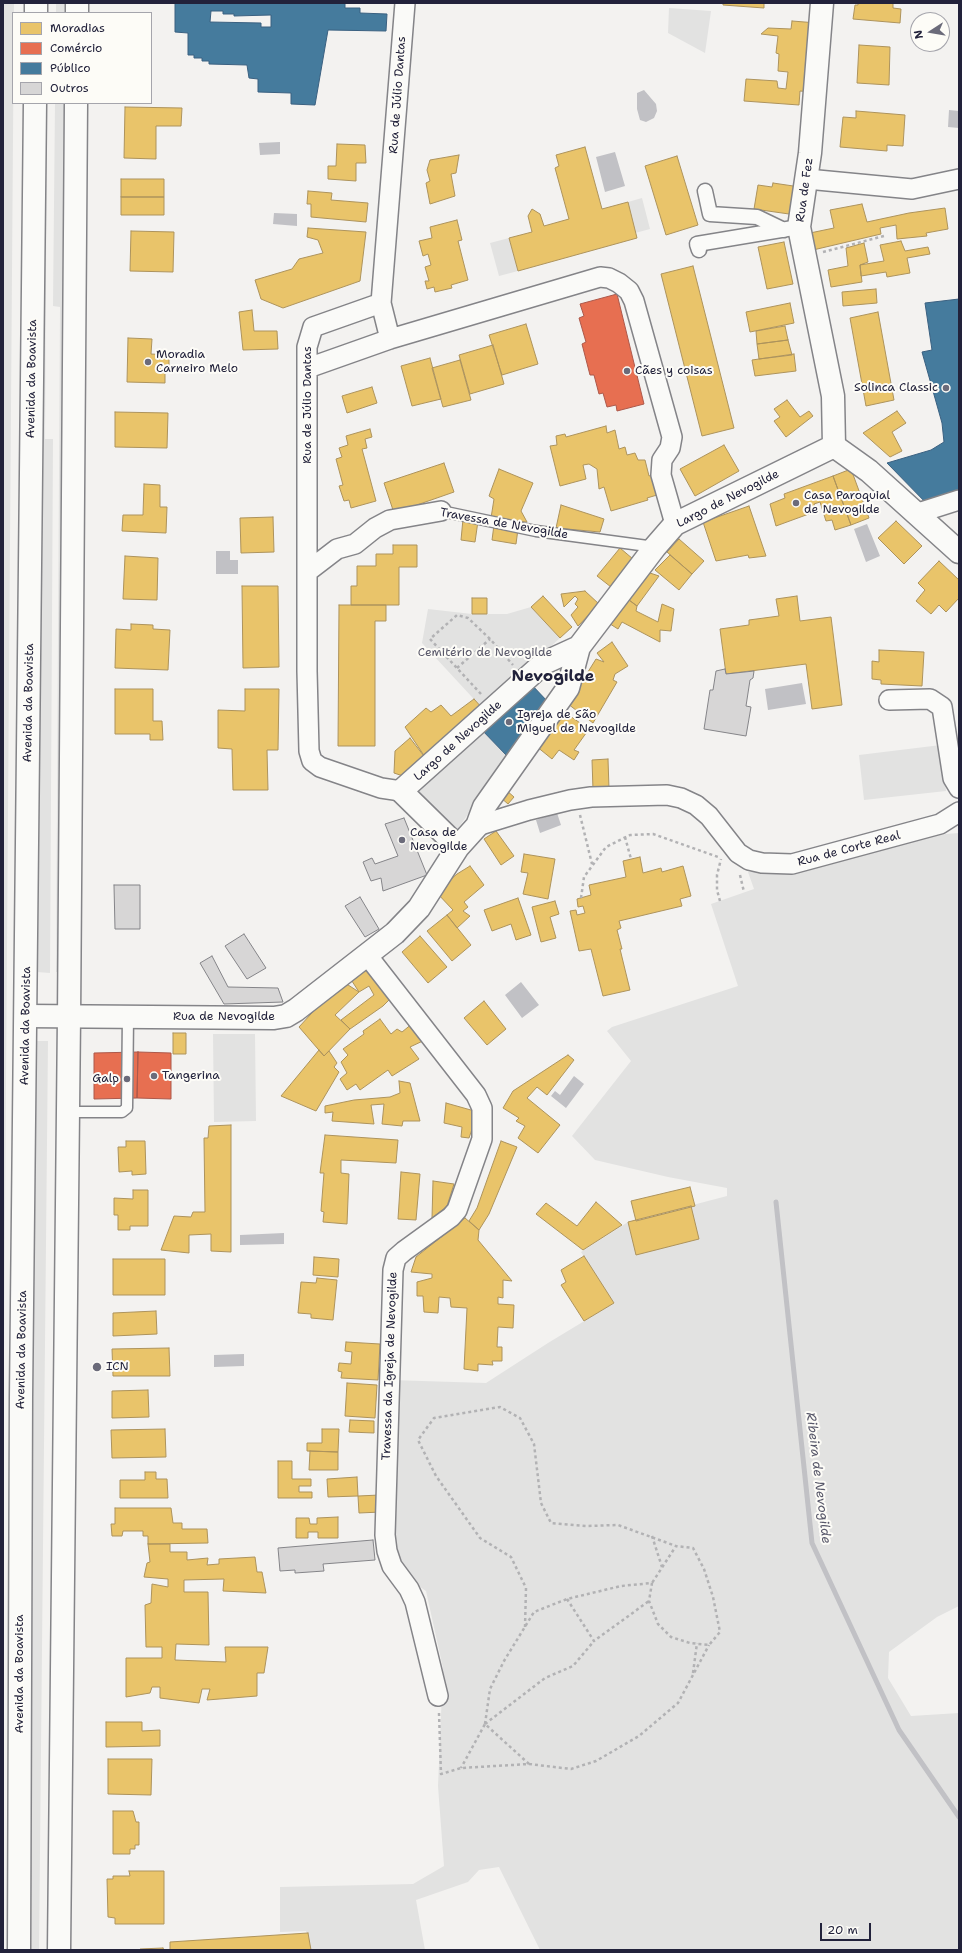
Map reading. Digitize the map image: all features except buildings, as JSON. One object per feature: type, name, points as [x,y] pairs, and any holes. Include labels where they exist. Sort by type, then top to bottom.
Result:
[{"type":"main road","name":"Rua de Fez","points":[[822,3],[807,179],[792,229],[805,257],[832,396],[834,446]]},
{"type":"main road","name":"Avenida da Boavista","points":[[19,1950],[21,1396],[35,104]]},
{"type":"main road","points":[[59,1950],[69,1017],[76,104]]},
{"type":"main road","points":[[834,446],[869,471],[959,552]]},
{"type":"main road","name":"Largo de Nevogilde","points":[[395,933],[419,908],[458,847],[477,826],[484,807],[568,688],[579,647],[655,547],[675,524],[834,446]]},
{"type":"main road","name":"Largo de Nevogilde","points":[[401,792],[544,663],[579,647]]},
{"type":"main road","points":[[401,792],[458,847]]},
{"type":"main road","name":"Rua de Nevogilde","points":[[26,1016],[274,1018],[286,1016],[296,1010],[395,933]]},
{"type":"street","name":"Rua de Júlio Dantas","points":[[401,792],[381,788],[320,767],[312,762],[309,751],[307,347],[313,327],[381,304],[405,3]]},
{"type":"street","points":[[807,179],[912,189],[959,179]]},
{"type":"street","points":[[705,191],[710,214],[757,218],[792,229]]},
{"type":"street","points":[[699,250],[697,244],[792,229]]},
{"type":"street","points":[[308,368],[390,339],[600,277],[609,278],[619,283],[629,291],[634,301],[672,437],[670,448],[662,460],[661,475],[675,524]]},
{"type":"street","points":[[381,304],[390,339]]},
{"type":"street","points":[[915,514],[959,500]]},
{"type":"street","name":"Travessa de Nevogilde","points":[[307,572],[337,549],[355,544],[376,528],[390,520],[441,511]]},
{"type":"street","points":[[307,532],[337,549]]},
{"type":"street","points":[[890,700],[930,700],[942,707],[954,778],[959,788]]},
{"type":"street","name":"Rua de Corte Real","points":[[477,826],[529,810],[576,799],[591,797],[667,795],[681,798],[696,805],[709,816],[738,853],[749,860],[792,864],[940,824],[959,812]]},
{"type":"street","name":"Travessa da Igreja de Nevogilde","points":[[367,955],[476,1095],[482,1108],[482,1140],[457,1210],[396,1258],[393,1270],[384,1518],[385,1540],[392,1566],[409,1590],[415,1602],[438,1696]]},
{"type":"lane","name":"Travessa de Nevogilde","points":[[441,511],[536,531],[655,547]]},
{"type":"lane","points":[[67,1112],[122,1112],[127,1108],[128,1016]]},
{"type":"path","points":[[805,257],[884,236]]},
{"type":"path","points":[[482,696],[430,639],[457,615],[468,618],[490,639],[525,679]]},
{"type":"path","points":[[457,668],[490,639]]},
{"type":"path","points":[[576,799],[592,865]]},
{"type":"path","points":[[582,898],[584,877],[606,846],[630,835],[653,834],[727,861]]},
{"type":"path","points":[[625,837],[631,859]]},
{"type":"path","points":[[720,901],[717,890],[717,874],[721,859]]},
{"type":"path","points":[[739,872],[744,892]]},
{"type":"path","points":[[438,1696],[441,1774],[461,1768],[529,1764],[571,1769],[596,1761],[638,1736],[678,1703],[709,1645],[720,1632],[713,1597],[704,1569],[693,1548],[676,1546],[652,1536],[618,1525],[586,1526],[551,1523],[541,1503],[534,1444],[520,1418],[500,1407],[434,1418],[418,1440],[436,1476],[480,1538],[511,1557],[526,1588],[524,1627]]},
{"type":"path","points":[[652,1536],[662,1567]]},
{"type":"path","points":[[676,1546],[652,1583],[649,1601],[658,1624],[671,1636],[709,1645]]},
{"type":"path","points":[[461,1768],[485,1724],[490,1689],[504,1661],[534,1612],[567,1598],[621,1586],[652,1583]]},
{"type":"path","points":[[567,1598],[594,1641]]},
{"type":"path","points":[[485,1724],[545,1678],[573,1666],[594,1641],[649,1601]]},
{"type":"path","points":[[693,1674],[697,1643]]},
{"type":"path","points":[[485,1724],[529,1764]]},
{"type":"green space","points":[[3,3],[14,3],[14,12],[12,12],[12,104],[13,104],[3,1484]]},
{"type":"green space","points":[[56,3],[67,3],[67,12],[56,12]]},
{"type":"green space","points":[[669,8],[711,11],[705,53],[668,33]]},
{"type":"green space","points":[[44,104],[47,104],[45,439],[53,439],[50,973],[37,972]]},
{"type":"green space","points":[[55,104],[66,104],[59,972],[56,972],[60,307],[53,306]]},
{"type":"green space","points":[[642,198],[650,229],[635,233],[628,202]]},
{"type":"green space","points":[[509,238],[518,271],[499,276],[490,243]]},
{"type":"green space","name":"Cemitério de Nevogilde","points":[[531,607],[560,638],[483,709],[422,643],[428,609],[472,614],[507,614]]},
{"type":"green space","points":[[480,728],[508,757],[452,837],[408,793]]},
{"type":"green space","points":[[941,745],[946,791],[864,800],[859,755]]},
{"type":"green space","points":[[959,833],[959,1606],[937,1617],[889,1652],[888,1678],[911,1716],[959,1713],[959,1950],[540,1950],[499,1867],[479,1870],[468,1882],[416,1900],[425,1950],[310,1950],[306,1931],[280,1932],[280,1887],[413,1884],[444,1866],[438,1786],[443,1668],[426,1591],[413,1582],[392,1555],[390,1380],[486,1383],[614,1303],[581,1252],[628,1222],[727,1196],[727,1188],[668,1177],[595,1160],[572,1136],[631,1061],[607,1031],[612,1027],[738,986],[711,904],[754,889],[748,872],[797,872],[932,835]]},
{"type":"green space","points":[[213,1034],[255,1034],[256,1121],[214,1122]]},
{"type":"green space","points":[[36,1041],[48,1041],[39,1950],[27,1950]]},
{"type":"shaded area","points":[[644,90],[656,104],[657,111],[654,118],[646,122],[640,120],[637,109],[637,93]]},
{"type":"shaded area","points":[[949,110],[959,111],[959,128],[948,127]]},
{"type":"shaded area","points":[[280,142],[280,154],[260,155],[259,143]]},
{"type":"shaded area","points":[[615,152],[625,186],[605,192],[596,157]]},
{"type":"shaded area","points":[[274,213],[297,214],[297,226],[273,224]]},
{"type":"shaded area","points":[[867,524],[880,556],[866,562],[854,529]]},
{"type":"shaded area","points":[[216,551],[230,551],[230,560],[238,560],[238,574],[216,574]]},
{"type":"shaded area","points":[[802,683],[806,704],[768,710],[765,689]]},
{"type":"shaded area","points":[[557,813],[561,825],[540,833],[536,820]]},
{"type":"shaded area","points":[[521,982],[539,1005],[522,1018],[505,995]]},
{"type":"shaded area","points":[[574,1076],[584,1084],[566,1108],[551,1096],[555,1091],[560,1095]]},
{"type":"shaded area","points":[[284,1233],[284,1244],[240,1245],[240,1235]]},
{"type":"shaded area","points":[[244,1354],[244,1366],[214,1367],[214,1355]]},
{"type":"waterway","name":"Ribeira de Nevogilde","points":[[776,1202],[812,1543],[899,1730],[959,1817]]},
{"type":"place","name":"Moradia Carneiro Melo","points":[[148,362]]},
{"type":"place","name":"Cães y coisas","points":[[627,371]]},
{"type":"place","name":"Solinca Classic","points":[[946,388]]},
{"type":"place","name":"Casa Paroquial de Nevogilde","points":[[796,503]]},
{"type":"place","name":"Igreja de São Miguel de Nevogilde","points":[[509,722]]},
{"type":"place","name":"Casa de Nevogilde","points":[[402,840]]},
{"type":"place","name":"Tangerina","points":[[154,1076]]},
{"type":"place","name":"Galp","points":[[127,1079]]},
{"type":"place","name":"ICN","points":[[97,1367]]},
{"type":"district","name":"Nevogilde","points":[[553,677]]}]
